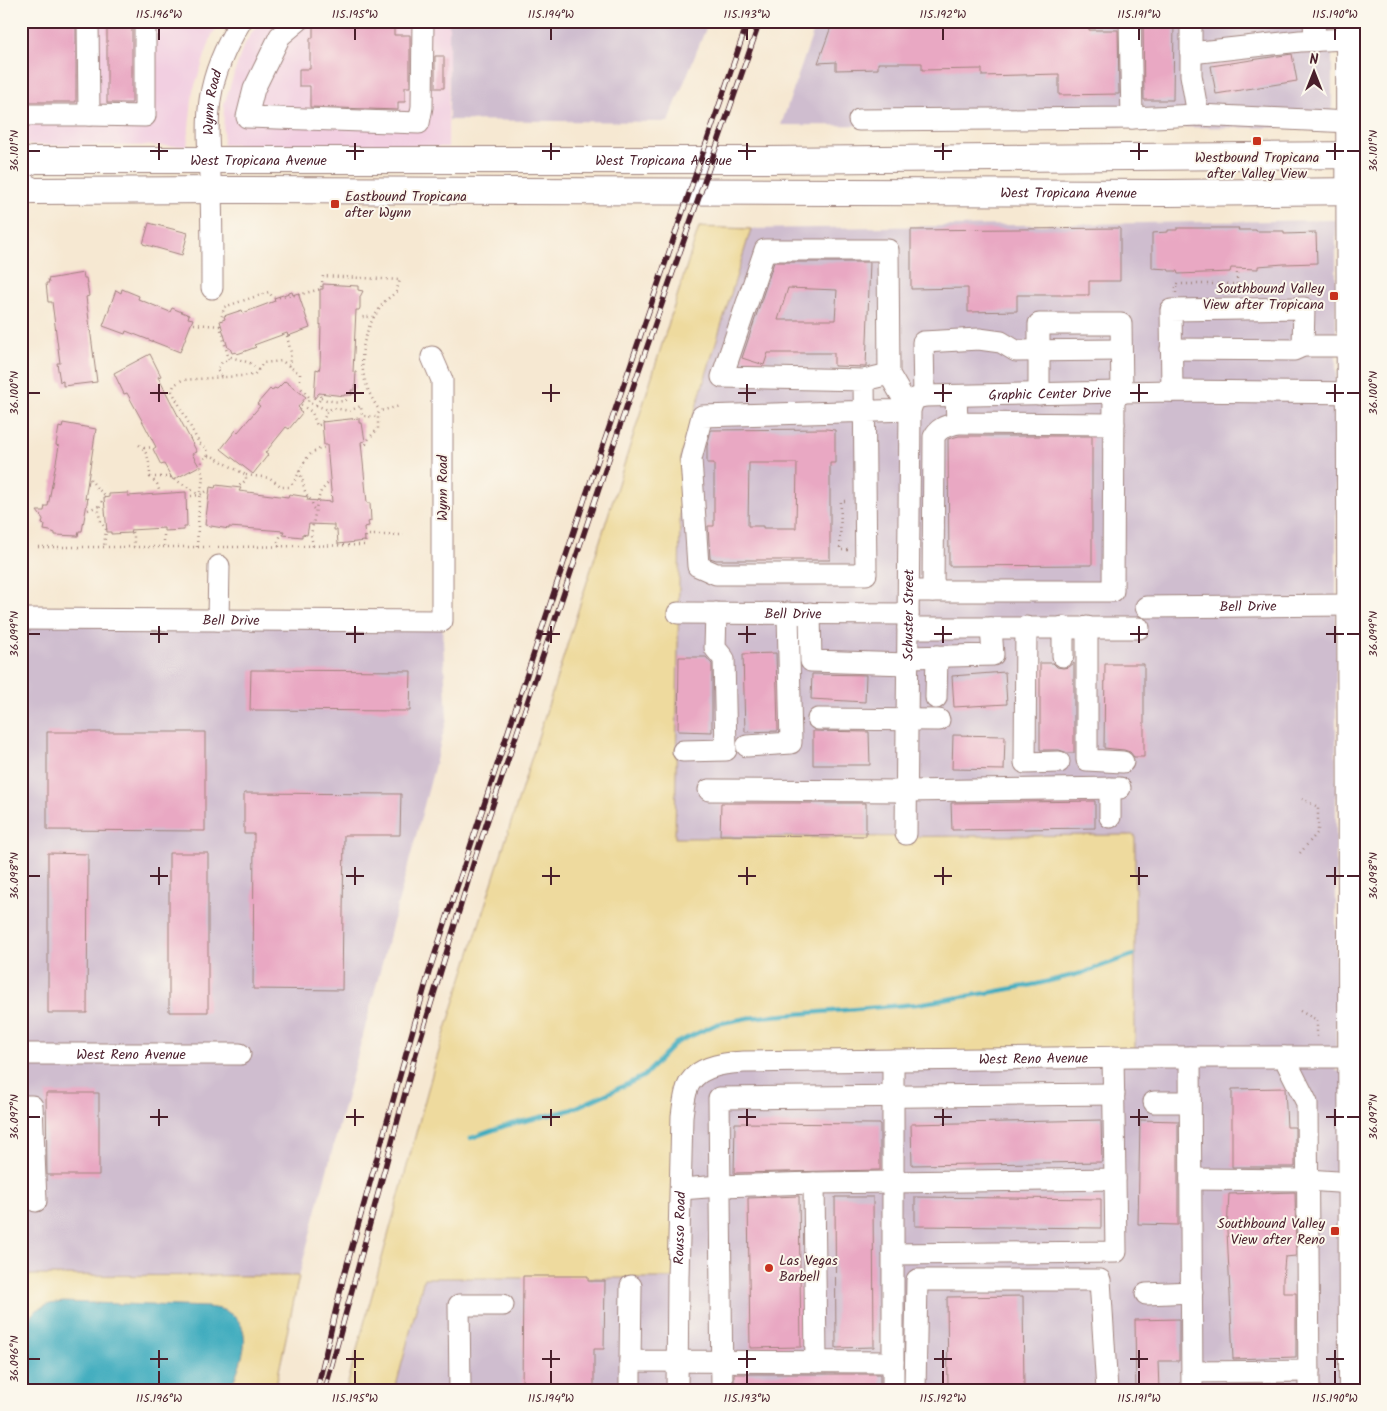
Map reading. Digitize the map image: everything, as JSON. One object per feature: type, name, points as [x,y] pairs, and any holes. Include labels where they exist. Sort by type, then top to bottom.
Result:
[{"type":"main road","points":[[1349,30],[1350,122],[1358,155],[1358,191],[1350,346],[1358,393],[1350,533],[1358,604],[1359,1057],[1352,1183],[1352,1390]]},
{"type":"main road","name":"West Tropicana Avenue","points":[[21,166],[33,160],[767,160],[1358,155]]},
{"type":"main road","name":"West Tropicana Avenue","points":[[21,185],[33,191],[1166,193],[1358,191]]},
{"type":"street","points":[[88,21],[89,115]]},
{"type":"street","points":[[21,115],[145,116],[145,21]]},
{"type":"street","name":"Wynn Road","points":[[212,288],[208,160],[210,93],[217,68],[228,42],[240,21]]},
{"type":"street","points":[[298,21],[280,36],[254,88],[247,117],[419,123],[422,107],[423,21]]},
{"type":"street","points":[[1130,21],[1132,118]]},
{"type":"street","points":[[1191,21],[1191,76],[1198,115]]},
{"type":"street","points":[[1191,53],[1314,31],[1349,30]]},
{"type":"street","points":[[859,120],[1132,118],[1198,115],[1350,122]]},
{"type":"street","points":[[890,374],[864,380],[722,377],[765,250],[888,250],[890,374],[916,402]]},
{"type":"street","points":[[1172,391],[1171,310],[1304,308],[1303,346]]},
{"type":"street","name":"Schuster Street","points":[[906,834],[909,591],[916,402],[923,342],[979,339],[1001,342],[1016,351],[1039,351]]},
{"type":"street","points":[[1172,349],[1294,350],[1303,346],[1350,346]]},
{"type":"street","points":[[909,591],[1114,591],[1114,424],[1121,350],[1039,351],[1039,394]]},
{"type":"street","name":"Wynn Road","points":[[432,357],[442,380],[442,620]]},
{"type":"street","points":[[864,380],[865,411],[866,574],[716,574],[698,566],[691,459],[702,416],[865,411]]},
{"type":"street","name":"Graphic Center Drive","points":[[865,411],[956,396],[1172,391],[1358,393]]},
{"type":"street","points":[[956,396],[957,424]]},
{"type":"street","points":[[933,591],[934,437],[937,432],[942,428],[957,424],[1114,424]]},
{"type":"street","points":[[218,620],[219,566]]},
{"type":"street","name":"Bell Drive","points":[[1146,606],[1358,604]]},
{"type":"street","name":"Bell Drive","points":[[678,613],[810,613],[991,628],[1139,628]]},
{"type":"street","points":[[684,751],[726,750],[724,660],[715,648],[716,613]]},
{"type":"street","points":[[747,746],[791,743],[788,613]]},
{"type":"street","points":[[810,613],[811,661],[908,660],[937,656],[993,655],[991,628]]},
{"type":"street","name":"Bell Drive","points":[[21,619],[442,620]]},
{"type":"street","points":[[1026,627],[1025,763],[1059,762]]},
{"type":"street","points":[[1062,627],[1064,656]]},
{"type":"street","points":[[1087,627],[1087,760],[1124,762]]},
{"type":"street","points":[[936,698],[937,656]]},
{"type":"street","points":[[818,719],[939,720]]},
{"type":"street","points":[[709,790],[907,791],[1115,788],[1110,817]]},
{"type":"street","name":"West Reno Avenue","points":[[21,1054],[240,1054]]},
{"type":"street","points":[[893,1254],[1116,1252],[1114,1057]]},
{"type":"street","name":"West Reno Avenue","points":[[702,1071],[722,1064],[744,1062],[1114,1057],[1359,1057]]},
{"type":"street","points":[[1190,1057],[1192,1381],[1309,1381],[1307,1103],[1284,1057]]},
{"type":"street","points":[[893,1060],[893,1390]]},
{"type":"street","name":"Rousso Road","points":[[677,1390],[682,1116],[686,1091],[692,1080],[702,1071]]},
{"type":"street","points":[[722,1390],[719,1098],[1114,1094]]},
{"type":"street","points":[[1154,1102],[1190,1102]]},
{"type":"street","points":[[21,1106],[32,1106],[36,1201]]},
{"type":"street","points":[[680,1189],[720,1186],[893,1182],[1115,1179]]},
{"type":"street","points":[[1191,1179],[1308,1180],[1352,1183]]},
{"type":"street","points":[[814,1184],[816,1362]]},
{"type":"street","points":[[914,1390],[917,1280],[1100,1280],[1107,1390]]},
{"type":"street","points":[[630,1390],[631,1286]]},
{"type":"street","points":[[1146,1294],[1192,1292]]},
{"type":"street","points":[[460,1390],[460,1305],[503,1305]]},
{"type":"street","points":[[630,1361],[893,1362]]},
{"type":"path","points":[[1176,284],[1237,284],[1237,270]]},
{"type":"path","points":[[220,376],[217,370],[222,362],[229,360],[220,326],[224,307],[269,292],[273,298],[321,290],[323,276],[400,280],[396,292],[384,302],[366,331],[362,358],[363,373],[370,397],[380,411]]},
{"type":"path","points":[[360,316],[374,318]]},
{"type":"path","points":[[194,324],[220,326]]},
{"type":"path","points":[[287,336],[290,353],[289,366]]},
{"type":"path","points":[[228,356],[250,363],[258,370]]},
{"type":"path","points":[[208,457],[207,448],[199,443],[172,391],[174,385],[182,380],[254,375],[263,363],[282,361],[300,374],[300,387],[308,397],[308,402],[328,410],[334,408],[348,411],[362,406],[362,416],[378,417]]},
{"type":"path","points":[[319,394],[321,398],[326,400],[343,401],[346,400],[347,396]]},
{"type":"path","points":[[316,405],[321,398]]},
{"type":"path","points":[[301,405],[312,412],[317,426],[322,424],[328,410]]},
{"type":"path","points":[[380,411],[400,406]]},
{"type":"path","points":[[361,444],[366,444],[378,429],[380,411]]},
{"type":"path","points":[[139,445],[144,448],[154,447]]},
{"type":"path","points":[[144,448],[150,466],[150,477],[157,484],[159,490]]},
{"type":"path","points":[[197,547],[200,495],[203,478],[201,468],[205,457],[212,456],[246,475],[270,478],[282,487],[288,487],[293,483],[304,461],[312,452],[324,448]]},
{"type":"path","points":[[299,471],[304,482],[304,489],[313,501],[313,508],[316,510]]},
{"type":"path","points":[[239,486],[246,480],[246,475]]},
{"type":"path","points":[[150,477],[171,477],[200,495]]},
{"type":"path","points":[[88,510],[99,506],[106,496],[90,479]]},
{"type":"path","points":[[313,546],[311,535],[316,510],[322,491],[330,481]]},
{"type":"path","points":[[190,496],[200,495],[207,491],[210,492]]},
{"type":"path","points":[[99,506],[101,523],[106,529],[104,547]]},
{"type":"path","points":[[132,532],[134,547]]},
{"type":"path","points":[[279,547],[278,542],[282,532]]},
{"type":"path","points":[[164,535],[164,547]]},
{"type":"path","points":[[38,547],[362,546],[365,545],[366,535],[404,535]]},
{"type":"path","points":[[1300,853],[1318,832],[1318,807],[1302,799]]},
{"type":"path","points":[[1300,1011],[1317,1020],[1317,1037]]},
{"type":"shaded area","points":[[21,21],[221,21],[212,35],[193,91],[187,146],[21,145]]},
{"type":"shaded area","points":[[259,21],[449,21],[448,147],[223,145],[224,104],[243,47]]},
{"type":"shaded area","points":[[449,21],[709,21],[668,122],[449,120]]},
{"type":"shaded area","points":[[817,21],[1332,21],[1332,128],[781,125]]},
{"type":"shaded area","points":[[1336,220],[1336,1071],[1366,1071],[1366,1390],[395,1390],[424,1278],[678,1278],[682,1116],[702,1071],[1135,1019],[1135,835],[675,839],[681,456],[751,229]]},
{"type":"shaded area","points":[[21,619],[442,621],[447,719],[299,1276],[21,1275]]},
{"type":"sand","points":[[699,227],[751,229],[681,456],[675,838],[1135,835],[1135,1057],[744,1062],[692,1080],[678,1278],[424,1278],[395,1390],[346,1390],[434,1067]]},
{"type":"sand","points":[[21,1275],[299,1276],[275,1390],[21,1390]]},
{"type":"water","points":[[53,1303],[208,1307],[223,1310],[234,1317],[241,1325],[244,1335],[242,1357],[230,1390],[21,1390],[20,1354],[24,1329],[36,1311]]},
{"type":"building","points":[[21,21],[76,21],[76,102],[21,102]]},
{"type":"building","points":[[107,21],[132,21],[132,103],[107,103]]},
{"type":"building","points":[[327,21],[394,21],[394,35],[410,35],[410,87],[405,87],[405,102],[398,102],[398,110],[310,107],[310,86],[299,86],[299,69],[310,69],[310,38],[313,38],[313,23],[327,23]]},
{"type":"building","points":[[833,21],[1089,21],[1089,30],[1118,30],[1119,94],[1059,95],[1059,74],[982,76],[982,69],[922,70],[922,63],[878,63],[878,69],[836,70],[836,62],[818,63]]},
{"type":"building","points":[[1143,21],[1174,21],[1173,100],[1144,100]]},
{"type":"building","points":[[1292,54],[1297,81],[1216,94],[1211,66]]},
{"type":"building","points":[[435,56],[444,56],[444,88],[435,88]]},
{"type":"building","points":[[149,223],[188,233],[182,255],[143,244]]},
{"type":"building","points":[[1120,228],[1120,281],[1089,281],[1089,295],[1017,295],[1017,311],[968,312],[968,288],[911,289],[911,230]]},
{"type":"building","points":[[1177,228],[1239,228],[1238,230],[1284,231],[1284,234],[1316,233],[1317,263],[1258,266],[1258,269],[1231,268],[1230,272],[1178,274],[1177,271],[1152,268],[1152,233],[1168,232],[1168,230],[1177,230]]},
{"type":"building","points":[[774,262],[870,262],[866,367],[834,366],[834,353],[768,353],[764,365],[742,358]],"holes":[[[788,288],[837,290],[835,320],[778,320]]]},
{"type":"building","points":[[83,273],[84,278],[86,278],[89,296],[86,297],[97,382],[63,386],[63,381],[60,382],[57,363],[60,363],[52,302],[48,302],[46,283],[49,283],[48,279]]},
{"type":"building","points":[[323,284],[358,286],[358,290],[363,291],[360,297],[360,308],[356,310],[353,372],[356,372],[355,390],[351,390],[352,395],[344,396],[319,393],[314,399],[316,369],[319,370],[320,366],[320,289],[323,289]]},
{"type":"building","points":[[122,289],[139,296],[138,299],[170,312],[172,308],[189,315],[188,318],[193,319],[180,352],[126,331],[125,334],[103,326],[116,290],[121,293]]},
{"type":"building","points":[[292,292],[293,295],[298,293],[310,328],[288,336],[287,333],[254,345],[256,347],[237,354],[236,352],[232,353],[230,348],[228,348],[220,321],[225,319],[224,316],[242,310],[243,313],[275,301],[274,298]]},
{"type":"building","points":[[150,354],[161,376],[158,377],[197,452],[192,454],[199,466],[173,480],[164,464],[161,465],[153,449],[156,447],[127,393],[124,394],[114,373]]},
{"type":"building","points":[[285,381],[306,397],[298,407],[302,413],[289,429],[286,427],[265,453],[268,455],[253,474],[221,449],[236,430],[238,432],[260,406],[257,404],[270,389],[272,391],[274,388],[277,389]]},
{"type":"building","points":[[359,418],[359,423],[362,423],[365,441],[361,442],[367,503],[370,503],[371,521],[368,522],[369,526],[364,527],[365,541],[338,544],[337,530],[334,530],[334,525],[309,524],[307,535],[302,534],[302,537],[283,535],[284,531],[229,527],[229,529],[205,525],[210,487],[215,488],[216,485],[241,488],[239,491],[288,497],[289,494],[308,497],[307,500],[332,502],[327,445],[324,445],[322,422]]},
{"type":"building","points":[[63,423],[96,429],[85,499],[88,498],[82,531],[79,531],[78,536],[55,535],[55,533],[44,530],[43,519],[37,511],[44,511],[45,506],[48,506],[59,446],[56,445],[59,427],[62,428]]},
{"type":"building","points":[[711,430],[835,430],[835,463],[830,463],[830,560],[716,560],[710,558],[708,526],[714,526],[714,463],[707,463],[707,446]],"holes":[[[749,463],[797,463],[796,528],[748,526]]]},
{"type":"building","points":[[959,436],[1092,436],[1092,565],[949,566],[948,439]]},
{"type":"building","points":[[186,492],[187,527],[184,527],[184,530],[164,531],[164,528],[130,530],[131,533],[111,534],[111,532],[107,532],[104,498],[109,497],[109,494],[128,493],[128,496]]},
{"type":"building","points":[[776,653],[778,731],[745,732],[743,654]]},
{"type":"building","points":[[679,657],[706,657],[712,664],[712,732],[678,731]]},
{"type":"building","points":[[1040,663],[1053,663],[1057,667],[1063,668],[1069,667],[1074,663],[1074,753],[1059,750],[1040,750]]},
{"type":"building","points":[[1105,664],[1144,664],[1144,757],[1134,757],[1130,752],[1124,750],[1104,748]]},
{"type":"building","points":[[251,670],[411,671],[410,711],[250,710]]},
{"type":"building","points":[[1005,672],[1007,704],[954,707],[952,676]]},
{"type":"building","points":[[812,674],[866,675],[865,702],[811,699]]},
{"type":"building","points":[[813,731],[869,732],[870,765],[813,765]]},
{"type":"building","points":[[47,732],[205,732],[205,831],[47,830]]},
{"type":"building","points":[[953,735],[1005,736],[1004,770],[952,769]]},
{"type":"building","points":[[244,793],[401,794],[400,835],[344,835],[342,990],[253,989],[254,834],[244,834]]},
{"type":"building","points":[[1095,801],[1095,828],[952,830],[951,803]]},
{"type":"building","points":[[721,803],[866,803],[866,836],[720,835]]},
{"type":"building","points":[[48,853],[88,854],[87,1013],[48,1013]]},
{"type":"building","points":[[169,853],[208,853],[208,1012],[169,1012]]},
{"type":"building","points":[[1285,1088],[1287,1127],[1295,1127],[1295,1167],[1232,1167],[1232,1089]]},
{"type":"building","points":[[46,1093],[99,1093],[99,1175],[47,1175]]},
{"type":"building","points":[[1101,1120],[1102,1162],[912,1165],[911,1124]]},
{"type":"building","points":[[1140,1120],[1178,1121],[1178,1225],[1138,1224]]},
{"type":"building","points":[[735,1123],[880,1124],[880,1170],[734,1173]]},
{"type":"building","points":[[1295,1192],[1296,1256],[1285,1257],[1283,1293],[1296,1293],[1296,1357],[1233,1359],[1227,1230],[1229,1194]]},
{"type":"building","points":[[799,1196],[801,1347],[750,1348],[748,1198]]},
{"type":"building","points":[[835,1197],[873,1197],[874,1347],[836,1348]]},
{"type":"building","points":[[915,1197],[1101,1199],[1101,1228],[915,1226]]},
{"type":"building","points":[[523,1276],[588,1276],[588,1281],[605,1281],[604,1349],[594,1349],[594,1390],[522,1390]]},
{"type":"building","points":[[1023,1296],[1024,1390],[948,1390],[947,1297]]},
{"type":"building","points":[[1179,1319],[1179,1361],[1158,1361],[1159,1390],[1136,1390],[1135,1320]]},
{"type":"building","points":[[734,1374],[880,1374],[880,1390],[734,1390]]},
{"type":"waterway","points":[[471,1138],[508,1125],[570,1110],[615,1090],[644,1076],[676,1043],[717,1024],[747,1018],[917,1004],[993,992],[1082,973],[1133,955]]},
{"type":"railway","points":[[317,1390],[343,1279],[429,972],[585,498],[748,21]]},
{"type":"railway","points":[[325,1390],[414,1060],[475,858],[630,396],[760,21]]},
{"type":"place","name":"Westbound Tropicana after Valley View","points":[[1257,141]]},
{"type":"place","name":"Eastbound Tropicana after Wynn","points":[[335,204]]},
{"type":"place","name":"Southbound Valley View after Tropicana","points":[[1334,296]]},
{"type":"place","name":"Southbound Valley View after Reno","points":[[1335,1231]]},
{"type":"place","name":"Las Vegas Barbell","points":[[769,1268]]}]
